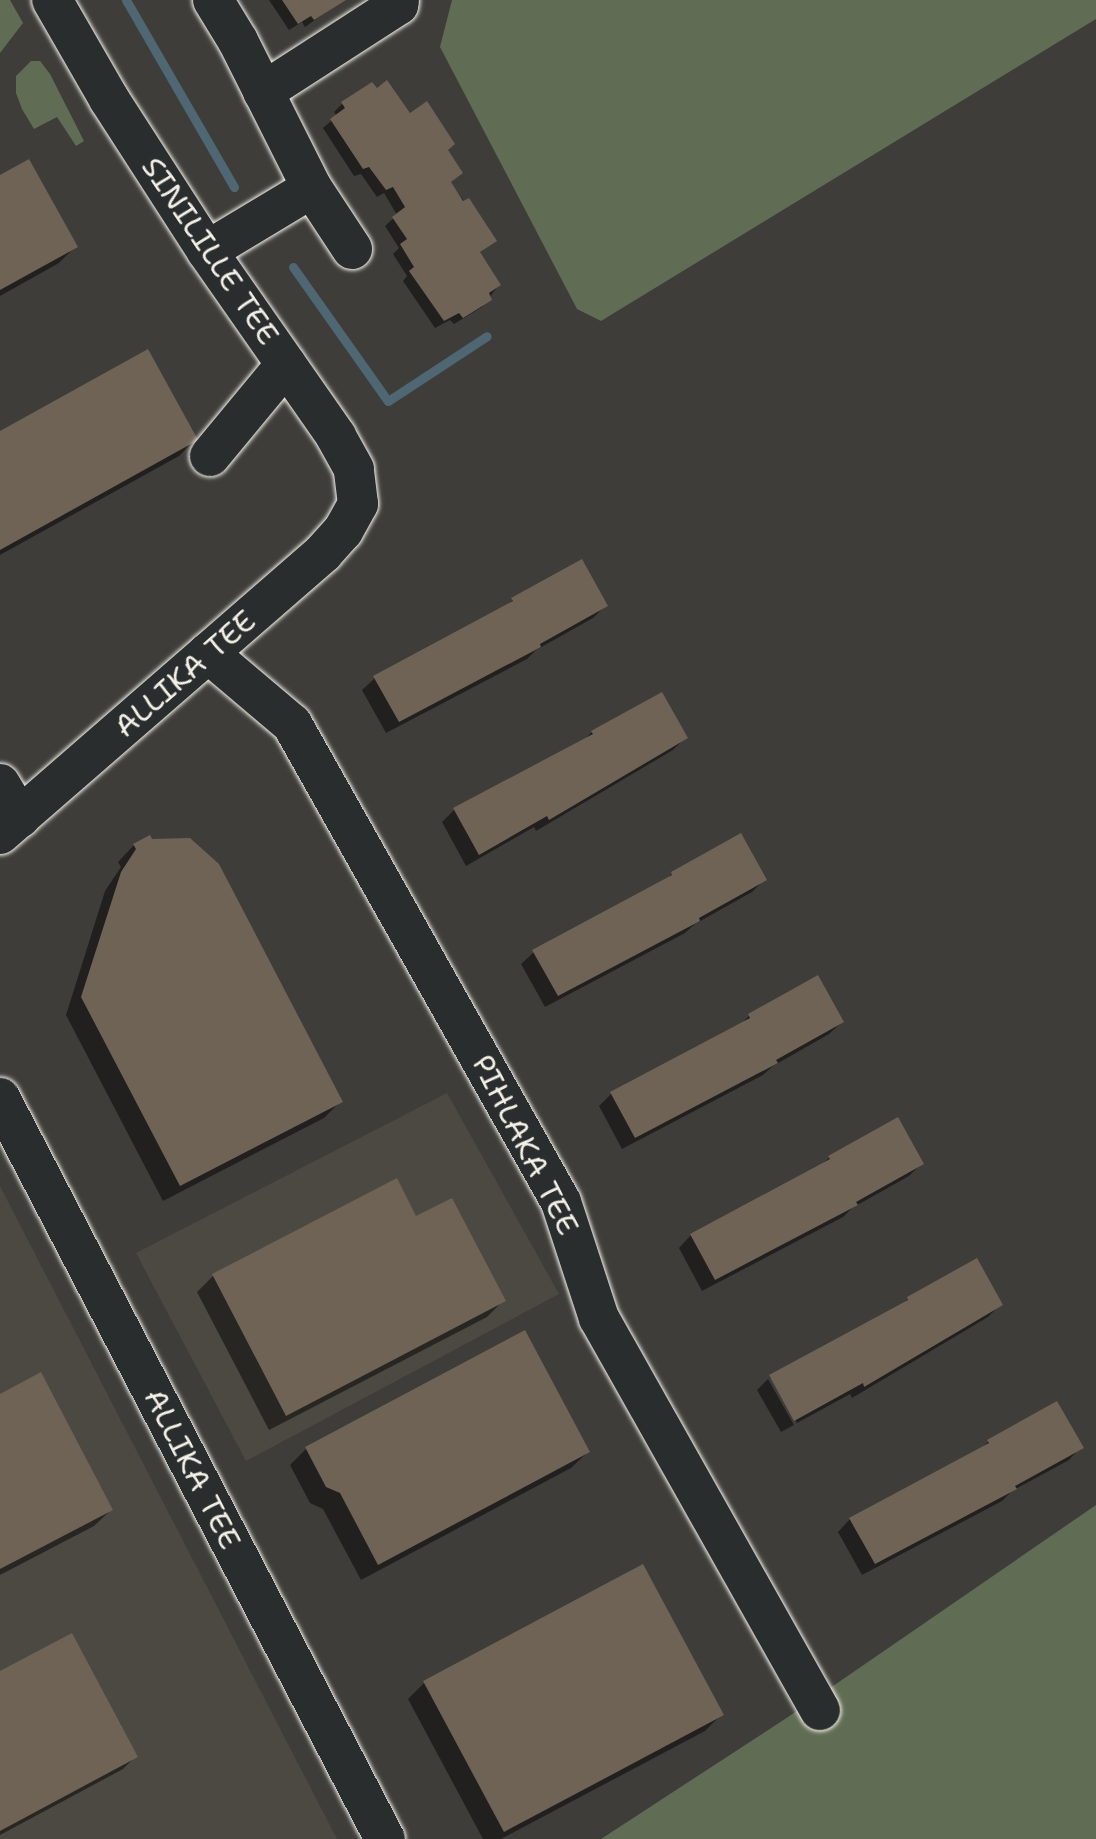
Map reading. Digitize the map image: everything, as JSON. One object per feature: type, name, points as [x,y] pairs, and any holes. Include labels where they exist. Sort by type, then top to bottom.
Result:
[{"type":"street","name":"SINILILLE TEE","points":[[52,0],[109,99],[207,251],[336,436],[354,469],[358,504]]},
{"type":"street","points":[[213,0],[312,188],[352,249]]},
{"type":"street","points":[[263,92],[398,5],[399,0]]},
{"type":"street","points":[[207,251],[312,188]]},
{"type":"street","points":[[210,456],[286,364]]},
{"type":"street","name":"ALLIKA TEE","points":[[7,812],[208,653],[323,553],[343,531],[358,504]]},
{"type":"street","name":"PIHLAKA TEE","points":[[208,653],[292,724],[554,1190],[599,1318],[820,1710]]},
{"type":"street","name":"ALLIKA TEE","points":[[0,1098],[385,1839]]},
{"type":"shaded area","points":[[447,1093],[559,1294],[246,1461],[136,1253]]},
{"type":"shaded area","points":[[0,1186],[337,1839],[0,1839]]},
{"type":"green space","points":[[0,0],[10,0],[23,23],[0,53]]},
{"type":"green space","points":[[452,0],[1096,0],[1096,19],[601,321],[577,309],[440,47]]},
{"type":"green space","points":[[31,61],[40,61],[50,74],[84,141],[76,146],[57,117],[34,129],[22,109],[16,93],[16,76]]},
{"type":"green space","points":[[1096,1505],[1096,1839],[601,1839],[788,1717]]},
{"type":"building","points":[[282,0],[346,0],[314,20],[311,16],[298,24]]},
{"type":"building","points":[[387,80],[410,113],[427,101],[455,144],[448,150],[463,173],[451,182],[463,201],[469,198],[497,241],[480,252],[501,285],[489,293],[492,300],[463,318],[459,313],[444,321],[409,271],[414,267],[400,244],[407,239],[392,217],[405,207],[393,187],[386,190],[369,167],[363,169],[330,119],[345,108],[341,102],[372,82],[377,88]]},
{"type":"building","points":[[29,159],[78,247],[0,290],[0,175]]},
{"type":"building","points":[[148,349],[198,440],[0,550],[0,431]]},
{"type":"building","points":[[582,559],[608,606],[540,644],[541,647],[399,722],[373,676],[513,601],[511,598]]},
{"type":"building","points":[[662,692],[688,738],[549,820],[547,816],[479,855],[453,808],[593,734],[591,731]]},
{"type":"building","points":[[741,833],[767,880],[699,918],[700,921],[558,996],[532,950],[672,875],[671,872]]},
{"type":"building","points":[[150,835],[152,839],[190,838],[219,864],[343,1102],[180,1186],[81,997],[121,872],[136,849],[133,844]]},
{"type":"building","points":[[818,975],[844,1022],[776,1060],[778,1063],[635,1138],[610,1092],[750,1018],[748,1014]]},
{"type":"building","points":[[898,1117],[924,1164],[856,1202],[858,1205],[715,1280],[690,1234],[830,1159],[828,1156]]},
{"type":"building","points":[[397,1178],[416,1216],[452,1198],[506,1301],[286,1416],[212,1274]]},
{"type":"building","points":[[977,1258],[1003,1305],[864,1387],[863,1383],[794,1421],[769,1375],[908,1300],[907,1297]]},
{"type":"building","points":[[525,1330],[590,1452],[378,1565],[340,1493],[326,1487],[305,1447]]},
{"type":"building","points":[[41,1372],[113,1510],[0,1569],[0,1394]]},
{"type":"building","points":[[1057,1401],[1084,1448],[1015,1486],[1017,1489],[875,1564],[849,1518],[989,1443],[987,1440]]},
{"type":"building","points":[[643,1564],[724,1715],[504,1832],[423,1681]]},
{"type":"building","points":[[72,1633],[138,1757],[0,1831],[0,1671]]},
{"type":"waterway","points":[[126,0],[234,187]]},
{"type":"waterway","points":[[293,267],[388,401],[487,336]]}]
